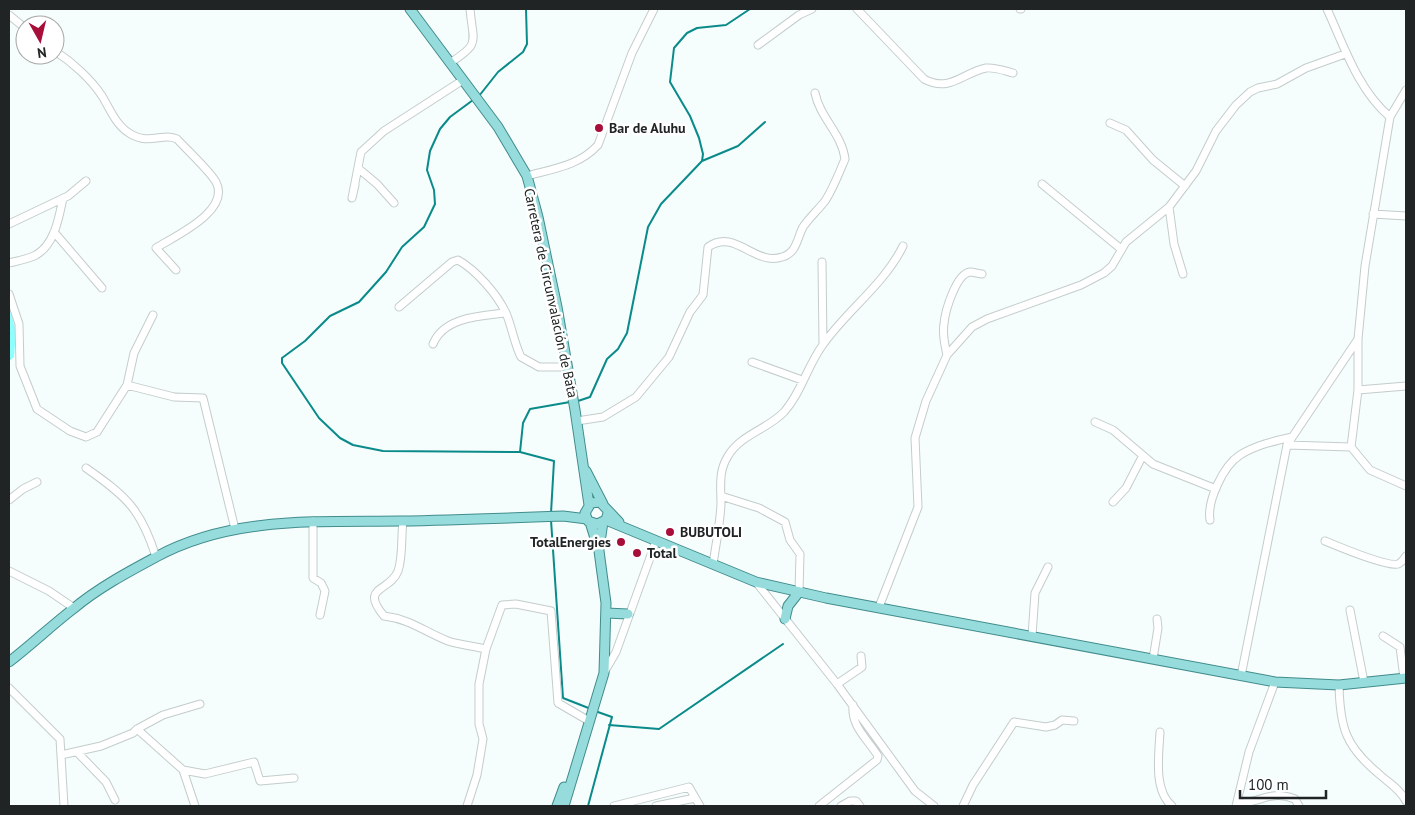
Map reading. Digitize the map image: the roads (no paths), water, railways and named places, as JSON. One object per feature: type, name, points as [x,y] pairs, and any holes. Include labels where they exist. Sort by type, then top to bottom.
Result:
[{"type":"main road","name":"Carretera de Circunvalación de Bata","points":[[410,9],[498,127],[526,176],[538,217],[568,367],[588,506]]},
{"type":"main road","name":"Carretera de Circunvalación de Bata","points":[[583,464],[603,504]]},
{"type":"main road","points":[[560,516],[597,502],[603,504],[606,518],[599,551]]},
{"type":"main road","points":[[557,806],[595,704],[604,673],[606,613],[599,551],[588,520],[588,506]]},
{"type":"main road","points":[[9,662],[35,643],[74,608],[156,557],[235,529],[268,524],[313,521],[403,521],[560,516],[588,520],[596,524],[606,518]]},
{"type":"main road","points":[[606,518],[656,542],[756,582],[799,592],[1275,682],[1339,685],[1405,678]]},
{"type":"main road","points":[[785,619],[788,606],[799,592]]},
{"type":"main road","points":[[606,613],[628,614]]},
{"type":"main road","points":[[564,806],[589,720]]},
{"type":"main road","points":[[567,796],[573,806]]},
{"type":"street","points":[[450,63],[470,50],[473,43],[470,9]]},
{"type":"street","points":[[526,176],[574,163],[589,155],[598,145],[632,53],[654,9]]},
{"type":"street","points":[[758,45],[799,15],[812,9]]},
{"type":"street","points":[[857,9],[924,79],[934,85],[949,84],[987,68],[1013,73]]},
{"type":"street","points":[[1327,9],[1345,54],[1372,97],[1390,117]]},
{"type":"street","points":[[1334,23],[1335,9]]},
{"type":"street","points":[[879,607],[918,507],[915,438],[926,401],[947,356],[972,327],[1005,312],[1081,285],[1112,266],[1126,242],[1170,206],[1196,171],[1216,131],[1236,105],[1250,92],[1258,88],[1277,84],[1306,68],[1345,54]]},
{"type":"street","points":[[65,59],[79,71],[102,96],[110,112],[126,132],[145,140],[173,137],[177,139],[216,182],[218,200],[213,209],[206,216],[156,248],[176,270]]},
{"type":"street","points":[[355,185],[352,198],[361,152],[379,136],[463,80]]},
{"type":"street","points":[[1406,90],[1390,117],[1373,214],[1365,266],[1358,339],[1358,390],[1351,447],[1370,470],[1406,486]]},
{"type":"street","points":[[577,421],[603,416],[636,397],[669,357],[690,312],[704,295],[708,246],[717,242],[734,242],[758,257],[770,258],[781,258],[796,247],[803,227],[826,199],[845,159],[839,138],[817,101],[815,94]]},
{"type":"street","points":[[1110,123],[1126,130],[1153,160],[1185,186]]},
{"type":"street","points":[[359,168],[378,184],[394,203]]},
{"type":"street","points":[[9,224],[63,198],[86,181]]},
{"type":"street","points":[[1042,184],[1121,249]]},
{"type":"street","points":[[9,263],[35,256],[42,250],[54,232],[63,198]]},
{"type":"street","points":[[1170,206],[1174,244],[1183,274]]},
{"type":"street","points":[[1373,214],[1406,216]]},
{"type":"street","points":[[54,232],[76,254],[102,288]]},
{"type":"street","points":[[713,564],[721,474],[728,455],[750,435],[769,425],[784,412],[795,397],[802,380],[823,344],[897,259],[903,246]]},
{"type":"street","points":[[399,306],[452,262],[458,260],[475,274],[500,302],[506,313],[516,346],[527,362],[539,367],[568,367]]},
{"type":"street","points":[[822,262],[823,344]]},
{"type":"street","points":[[947,356],[943,325],[948,305],[960,279],[971,272],[982,274]]},
{"type":"street","points":[[9,294],[19,324],[20,366],[37,409],[70,431],[86,437],[92,436],[127,386],[134,353],[154,316]]},
{"type":"street","points":[[433,344],[442,329],[453,323],[483,315],[506,313]]},
{"type":"street","points":[[1241,676],[1287,445],[1358,339]]},
{"type":"street","points":[[752,362],[802,380]]},
{"type":"street","points":[[127,386],[174,397],[202,398],[235,529]]},
{"type":"street","points":[[1358,390],[1406,386]]},
{"type":"street","points":[[1095,422],[1124,439],[1142,457],[1166,470],[1216,488]]},
{"type":"street","points":[[1210,520],[1209,504],[1216,488],[1239,456],[1262,444],[1292,437]]},
{"type":"street","points":[[1287,445],[1351,447]]},
{"type":"street","points":[[1113,502],[1126,488],[1142,457]]},
{"type":"street","points":[[86,468],[119,492],[142,519],[156,557]]},
{"type":"street","points":[[9,500],[23,488],[37,482]]},
{"type":"street","points":[[720,496],[759,508],[785,522],[790,540],[800,557],[799,592]]},
{"type":"street","points":[[313,521],[313,578],[321,583],[325,591],[320,615]]},
{"type":"street","points":[[403,521],[398,569],[392,581],[382,586],[375,594],[374,601],[377,608],[384,616],[396,617],[422,627],[450,642],[486,649]]},
{"type":"street","points":[[1325,541],[1354,553],[1392,564],[1401,562],[1406,556]]},
{"type":"street","points":[[604,673],[616,652],[628,614],[656,542]]},
{"type":"street","points":[[1032,636],[1036,593],[1048,567]]},
{"type":"street","points":[[9,571],[49,591],[74,608]]},
{"type":"street","points":[[756,582],[837,684],[915,790],[934,806]]},
{"type":"street","points":[[467,806],[477,775],[483,739],[479,724],[479,684],[486,649],[502,605],[516,604],[548,609],[552,614],[558,703],[589,720]]},
{"type":"street","points":[[1350,610],[1364,682]]},
{"type":"street","points":[[1153,659],[1158,628],[1157,619]]},
{"type":"street","points":[[1383,636],[1400,647],[1405,678]]},
{"type":"street","points":[[837,684],[862,667],[861,656]]},
{"type":"street","points":[[1275,682],[1249,752],[1236,804],[1247,803],[1275,794],[1295,798],[1300,806]]},
{"type":"street","points":[[1339,685],[1340,718],[1352,746],[1375,771],[1402,792],[1406,801]]},
{"type":"street","points":[[9,688],[60,739],[64,806]]},
{"type":"street","points":[[62,755],[101,746],[133,732],[137,728],[163,715],[200,704]]},
{"type":"street","points":[[819,806],[877,760],[878,756],[855,725],[852,717],[853,705]]},
{"type":"street","points":[[963,806],[973,786],[1014,722],[1046,727],[1055,725],[1062,720],[1074,721]]},
{"type":"street","points":[[137,728],[183,770],[195,806]]},
{"type":"street","points":[[1160,732],[1158,763],[1160,776],[1164,796],[1172,806]]},
{"type":"street","points":[[78,752],[106,782],[115,800]]},
{"type":"street","points":[[183,770],[205,774],[254,762],[260,781],[294,778]]},
{"type":"street","points":[[614,806],[689,787],[700,806]]},
{"type":"street","points":[[656,806],[695,798]]},
{"type":"street","points":[[841,806],[850,801],[856,801],[860,806]]},
{"type":"waterway","points":[[479,96],[498,72],[523,52],[527,44],[526,9]]},
{"type":"waterway","points":[[578,401],[590,397],[607,359],[618,349],[627,333],[648,227],[661,204],[702,161],[703,154],[699,138],[690,116],[670,82],[674,48],[687,33],[697,28],[726,25],[750,9]]},
{"type":"waterway","points":[[473,100],[450,117],[440,129],[430,151],[427,170],[434,190],[435,204],[424,227],[402,247],[386,272],[359,302],[330,316],[305,341],[282,358],[282,363],[319,418],[340,438],[353,445],[383,451],[520,452]]},
{"type":"waterway","points":[[702,161],[738,146],[765,122]]},
{"type":"waterway","points":[[551,513],[554,461],[520,452],[523,423],[530,409],[570,402]]},
{"type":"waterway","points":[[551,520],[563,698],[591,709]]},
{"type":"waterway","points":[[609,725],[659,729],[783,644]]},
{"type":"waterway","points":[[588,806],[612,717],[595,711]]},
{"type":"place","name":"Bar de Aluhu","points":[[599,128]]},
{"type":"place","name":"BUBUTOLI","points":[[670,532]]},
{"type":"place","name":"TotalEnergies","points":[[621,542]]},
{"type":"place","name":"Total","points":[[637,553]]}]
